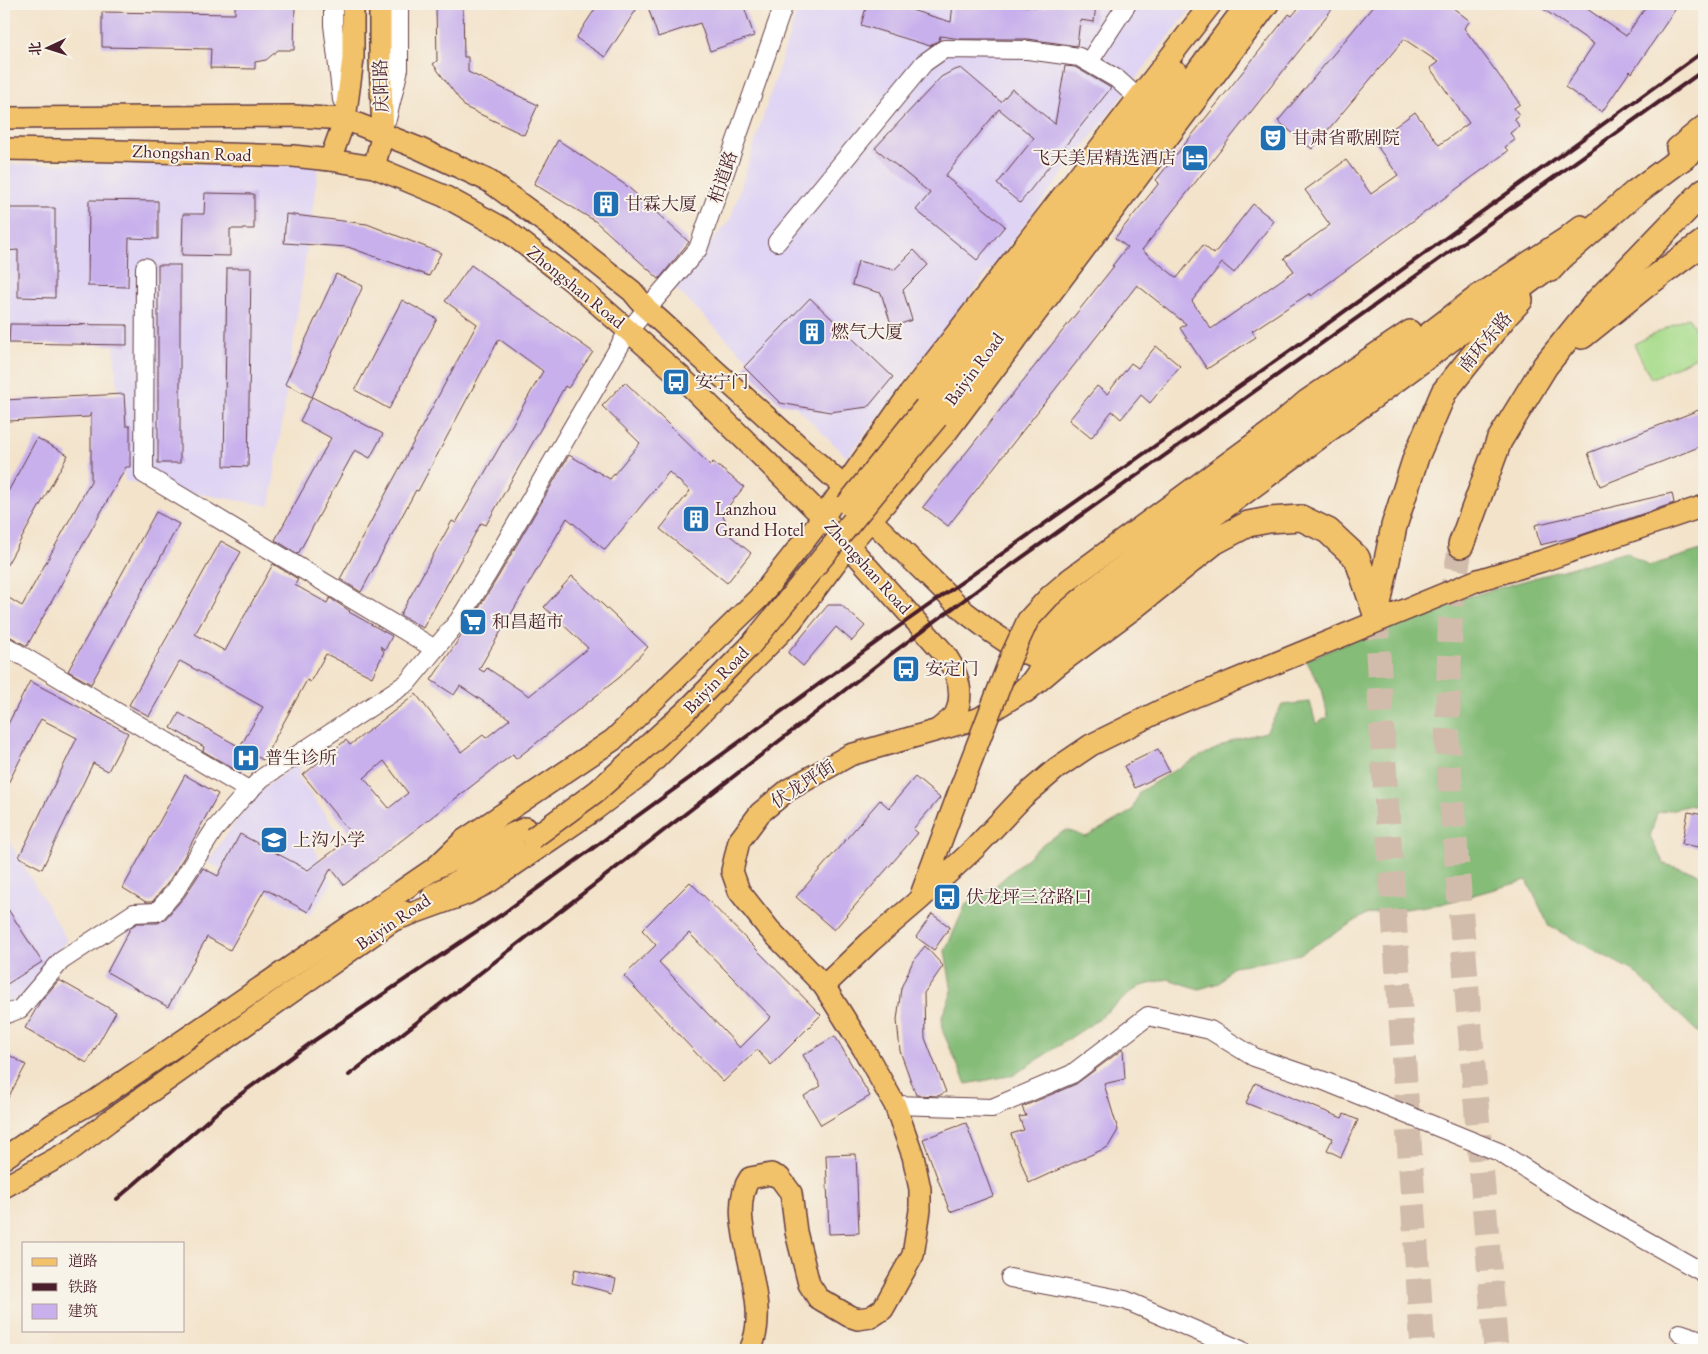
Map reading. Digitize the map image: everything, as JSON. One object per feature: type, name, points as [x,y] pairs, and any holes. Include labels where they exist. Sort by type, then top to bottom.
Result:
[{"type":"highway","name":"南环东路","points":[[1025,690],[1057,663],[1134,606],[1214,542],[1248,524],[1269,520],[1301,518],[1328,530],[1357,558],[1376,614],[1397,518],[1416,457],[1444,392],[1505,316],[1561,257],[1636,192],[1704,142]]},
{"type":"highway","points":[[1460,545],[1499,441],[1545,366],[1595,304],[1704,191]]},
{"type":"highway","points":[[1545,366],[1643,287],[1704,242]]},
{"type":"highway","points":[[1020,651],[1048,643],[1078,626],[1140,571],[1220,509],[1561,257]]},
{"type":"main road","name":"庆阳路","points":[[330,160],[345,119],[353,59],[353,4]]},
{"type":"main road","name":"庆阳路","points":[[374,167],[383,134],[380,4]]},
{"type":"main road","points":[[435,868],[464,840],[613,740],[759,598],[823,517],[908,396],[1211,4]]},
{"type":"main road","name":"Baiyin Road","points":[[4,1158],[95,1100],[435,868],[530,833],[678,702],[739,639],[925,407],[1228,4]]},
{"type":"main road","name":"Baiyin Road","points":[[11,1183],[68,1152],[394,920],[597,791],[686,711],[749,647],[937,418],[1247,4]]},
{"type":"main road","points":[[394,920],[466,894],[488,882],[594,810],[639,776],[791,622],[848,546],[946,433],[1268,4]]},
{"type":"main road","name":"Zhongshan Road","points":[[4,118],[294,116],[345,119],[454,164],[489,181],[546,223],[624,285],[647,309],[844,487],[871,520],[965,612],[1020,651],[1041,659],[1042,667],[1025,690]]},
{"type":"main road","points":[[1020,651],[1036,632],[1480,294],[1566,238],[1704,126]]},
{"type":"main road","name":"Zhongshan Road","points":[[4,149],[293,156],[374,167],[444,196],[506,230],[572,282],[681,377],[823,517],[944,653],[953,666],[958,682],[959,698],[955,714],[938,729]]},
{"type":"main road","points":[[919,900],[1011,657],[1028,620],[1048,597],[1070,578],[1270,432],[1306,401],[1383,348],[1455,303],[1464,298],[1480,294]]},
{"type":"main road","points":[[824,986],[975,848],[1023,797],[1057,768],[1091,745],[1162,710],[1478,580],[1542,561],[1704,506]]},
{"type":"main road","name":"伏龙坪街","points":[[750,1350],[758,1327],[757,1304],[741,1209],[746,1185],[750,1178],[771,1174],[780,1178],[791,1193],[796,1232],[809,1284],[818,1298],[849,1316],[858,1319],[871,1317],[883,1309],[913,1255],[920,1210],[920,1189],[913,1156],[895,1105],[863,1048],[824,986],[770,929],[739,891],[732,871],[739,841],[760,813],[788,790],[850,755],[980,718],[1025,690]]},
{"type":"street","points":[[333,4],[333,25],[345,119]]},
{"type":"street","points":[[383,134],[399,69],[399,4]]},
{"type":"street","name":"柏道路","points":[[4,1014],[20,1009],[61,961],[134,913],[157,912],[176,890],[214,830],[262,778],[407,683],[459,620],[629,330],[698,249],[784,4]]},
{"type":"street","points":[[1088,62],[1127,4]]},
{"type":"street","points":[[778,242],[924,63],[944,49],[1028,50],[1079,57],[1116,79],[1138,98]]},
{"type":"street","points":[[145,267],[144,474],[435,649]]},
{"type":"street","points":[[4,645],[250,791]]},
{"type":"street","points":[[895,1105],[992,1108],[1072,1074],[1148,1016],[1210,1030],[1254,1057],[1324,1081],[1499,1152],[1576,1202],[1704,1273]]},
{"type":"street","points":[[1010,1278],[1125,1300],[1241,1350]]},
{"type":"street","points":[[1680,1333],[1704,1341]]},
{"type":"shaded area","points":[[799,4],[1195,4],[1133,82],[847,457],[672,285],[730,221]]},
{"type":"shaded area","points":[[4,164],[319,164],[270,506],[125,481],[112,325],[4,324]]},
{"type":"shaded area","name":"上沟小学","points":[[302,759],[298,777],[339,833],[314,848],[332,883],[310,915],[207,862],[240,816],[261,791]]},
{"type":"shaded area","points":[[4,832],[67,940],[24,997],[4,1002]]},
{"type":"green space","points":[[1689,317],[1704,348],[1704,353],[1651,379],[1634,344]]},
{"type":"green space","points":[[1704,549],[1704,802],[1657,813],[1650,837],[1664,864],[1704,875],[1704,1038],[1633,971],[1549,926],[1527,880],[1441,904],[1367,914],[1300,954],[1233,966],[1219,983],[1199,989],[1168,979],[1138,987],[1090,1025],[1014,1075],[966,1084],[943,1032],[942,1016],[952,992],[945,951],[966,904],[994,887],[1045,842],[1067,830],[1086,837],[1132,811],[1139,792],[1168,774],[1237,739],[1266,732],[1282,705],[1310,702],[1316,724],[1328,717],[1322,689],[1306,660],[1406,619],[1467,597],[1626,552],[1649,566]]},
{"type":"building","points":[[235,4],[295,4],[294,50],[278,50],[266,60],[255,62],[255,69],[210,68],[211,49],[102,47],[102,12],[235,14]]},
{"type":"building","points":[[436,4],[463,4],[464,57],[468,57],[468,72],[538,105],[524,135],[465,107],[433,64],[437,61]]},
{"type":"building","points":[[593,4],[640,4],[605,57],[576,38],[595,9]]},
{"type":"building","points":[[647,4],[743,4],[754,36],[710,51],[700,23],[658,37]]},
{"type":"building","points":[[867,4],[891,4],[951,22],[953,4],[1007,4],[1046,8],[1047,4],[1096,4],[1094,22],[1080,20],[1077,46],[1028,39],[961,39],[940,36],[939,40],[930,46],[861,25]]},
{"type":"building","points":[[1302,4],[1336,4],[1142,250],[1177,278],[1203,245],[1214,254],[1253,204],[1274,221],[1234,273],[1222,263],[1192,301],[1211,329],[1294,271],[1284,258],[1330,225],[1305,190],[1346,160],[1371,194],[1398,175],[1374,142],[1415,112],[1439,145],[1469,123],[1430,68],[1438,62],[1404,39],[1312,149],[1278,121],[1375,4],[1448,4],[1470,21],[1464,28],[1520,104],[1514,108],[1519,115],[1514,118],[1519,126],[1510,133],[1515,140],[1505,147],[1508,151],[1311,296],[1310,293],[1252,331],[1256,337],[1207,369],[1180,328],[1186,324],[1137,285],[948,526],[923,507],[1114,266],[1112,266],[1127,247],[1115,238],[1159,183],[1156,180],[1289,14],[1292,16]]},
{"type":"building","points":[[1536,4],[1580,4],[1626,36],[1648,4],[1679,4],[1632,73],[1630,71],[1602,112],[1565,87],[1594,44]]},
{"type":"building","points":[[1065,66],[1075,67],[1111,88],[1020,203],[997,184],[1034,138],[999,109],[945,176],[1005,226],[977,260],[916,210],[930,193],[875,148],[941,77],[961,68],[1001,102],[1012,89],[1055,124]]},
{"type":"building","name":"甘霖大厦","points":[[558,140],[627,186],[689,242],[659,279],[595,221],[534,184]]},
{"type":"building","points":[[205,193],[254,194],[254,229],[230,229],[230,256],[182,255],[183,214],[204,214]]},
{"type":"building","points":[[89,200],[158,201],[158,239],[129,238],[128,287],[88,286]]},
{"type":"building","points":[[4,208],[55,208],[55,298],[18,297],[18,250],[4,251]]},
{"type":"building","points":[[286,214],[367,224],[441,253],[429,276],[348,247],[284,243]]},
{"type":"building","points":[[914,250],[928,265],[903,290],[912,320],[892,327],[881,293],[852,285],[858,261],[894,270]]},
{"type":"building","points":[[158,265],[180,265],[180,463],[158,463]]},
{"type":"building","points":[[471,265],[593,352],[568,388],[565,386],[486,525],[481,523],[423,628],[400,615],[452,521],[456,523],[543,371],[499,339],[418,491],[416,490],[361,592],[340,579],[477,324],[445,301]]},
{"type":"building","points":[[227,268],[251,268],[248,467],[224,466]]},
{"type":"building","points":[[336,274],[363,286],[312,397],[285,384]]},
{"type":"building","name":"燃气大厦","points":[[810,298],[893,377],[868,407],[830,412],[780,403],[744,367]]},
{"type":"building","points":[[402,300],[437,319],[389,409],[355,390]]},
{"type":"building","points":[[10,324],[127,325],[127,345],[9,343]]},
{"type":"building","points":[[1156,346],[1180,366],[1150,403],[1141,395],[1121,419],[1112,411],[1091,438],[1069,420],[1097,386],[1107,394],[1131,363],[1138,368]]},
{"type":"building","points":[[625,382],[710,465],[713,462],[744,487],[722,514],[727,523],[727,533],[751,553],[727,583],[660,529],[690,491],[669,472],[605,550],[567,518],[479,669],[484,672],[487,668],[529,696],[588,648],[544,607],[572,576],[648,647],[620,677],[516,759],[513,754],[344,885],[331,868],[308,912],[265,889],[230,950],[207,937],[168,1007],[107,972],[131,927],[137,923],[158,923],[165,919],[185,896],[203,868],[218,876],[240,834],[308,870],[353,836],[303,775],[346,740],[350,745],[416,694],[461,752],[483,735],[486,738],[510,719],[460,686],[454,695],[431,680],[468,626],[569,455],[610,479],[640,443],[602,406]],"holes":[[[384,761],[408,793],[389,808],[364,778]]]},
{"type":"building","points":[[124,394],[126,426],[130,426],[130,467],[126,467],[27,646],[4,634],[4,595],[22,606],[91,481],[91,413],[89,417],[8,421],[8,416],[4,416],[4,400]]},
{"type":"building","points":[[312,397],[383,434],[370,458],[355,450],[298,554],[275,540],[331,438],[300,421]]},
{"type":"building","points":[[1704,408],[1704,445],[1600,486],[1588,453]]},
{"type":"building","points":[[37,438],[68,455],[4,570],[4,499]]},
{"type":"building","points":[[1672,493],[1674,503],[1578,536],[1540,545],[1535,525]]},
{"type":"building","points":[[156,512],[179,524],[91,684],[68,671]]},
{"type":"building","points":[[221,541],[241,552],[195,634],[225,651],[273,564],[298,579],[295,585],[327,603],[330,598],[349,612],[392,636],[385,650],[380,646],[384,652],[372,677],[326,654],[310,682],[307,680],[263,760],[252,754],[241,773],[203,751],[204,747],[171,728],[179,713],[240,747],[263,707],[180,661],[149,716],[129,705]]},
{"type":"building","points":[[828,605],[841,605],[865,626],[852,641],[836,627],[803,666],[788,653]]},
{"type":"building","points":[[30,681],[128,733],[108,771],[93,763],[42,869],[19,857],[77,738],[41,719],[4,791],[4,732]]},
{"type":"building","points":[[1158,749],[1169,771],[1135,788],[1124,766]]},
{"type":"building","points":[[185,775],[218,794],[167,884],[152,902],[146,902],[123,888]]},
{"type":"building","points":[[915,777],[940,798],[913,829],[918,833],[834,930],[796,897],[880,800],[889,808]]},
{"type":"building","points":[[1688,812],[1704,815],[1704,848],[1682,844]]},
{"type":"building","points":[[690,882],[821,1015],[771,1065],[757,1050],[723,1082],[624,976],[656,945],[642,930]],"holes":[[[689,933],[771,1017],[740,1048],[659,962]]]},
{"type":"building","points":[[4,903],[42,962],[4,986]]},
{"type":"building","points":[[932,914],[950,927],[934,950],[916,937]]},
{"type":"building","points":[[925,946],[943,966],[924,993],[925,1038],[946,1092],[938,1096],[916,1095],[900,1051],[897,1020],[901,988],[913,961]]},
{"type":"building","points":[[59,980],[116,1012],[87,1063],[25,1028],[40,1002]]},
{"type":"building","points":[[835,1036],[870,1096],[821,1125],[804,1096],[821,1086],[803,1055]]},
{"type":"building","points":[[1123,1049],[1125,1079],[1104,1084],[1118,1130],[1108,1147],[1029,1183],[1011,1134],[1024,1130],[1019,1117],[1026,1116],[1022,1107],[1076,1084]]},
{"type":"building","points":[[4,1052],[26,1065],[4,1105]]},
{"type":"building","points":[[1255,1083],[1342,1118],[1344,1114],[1358,1120],[1341,1157],[1327,1150],[1333,1138],[1246,1103]]},
{"type":"building","points":[[966,1123],[993,1196],[950,1212],[923,1139]]},
{"type":"building","points":[[856,1154],[859,1233],[829,1234],[826,1155]]},
{"type":"building","points":[[575,1269],[616,1279],[613,1293],[572,1283]]},
{"type":"tunnel","points":[[1461,545],[1451,599],[1447,744],[1496,1350]]},
{"type":"tunnel","points":[[1376,614],[1383,751],[1423,1350]]},
{"type":"railway","points":[[117,1199],[223,1107],[312,1042],[501,915],[881,639],[1291,350],[1704,51]]},
{"type":"railway","points":[[349,1075],[895,651],[1003,571],[1704,70]]},
{"type":"place","name":"甘肃省歌剧院","points":[[1273,138]]},
{"type":"place","name":"飞天美居精选酒店","points":[[1195,158]]},
{"type":"place","name":"甘霖大厦","points":[[606,204]]},
{"type":"place","name":"燃气大厦","points":[[812,332]]},
{"type":"place","name":"安宁门","points":[[676,382]]},
{"type":"place","name":"Lanzhou Grand Hotel","points":[[696,519]]},
{"type":"place","name":"和昌超市","points":[[473,622]]},
{"type":"place","name":"安定门","points":[[906,669]]},
{"type":"place","name":"普生诊所","points":[[246,758]]},
{"type":"place","name":"上沟小学","points":[[274,840]]},
{"type":"place","name":"伏龙坪三岔路口","points":[[947,897]]}]
